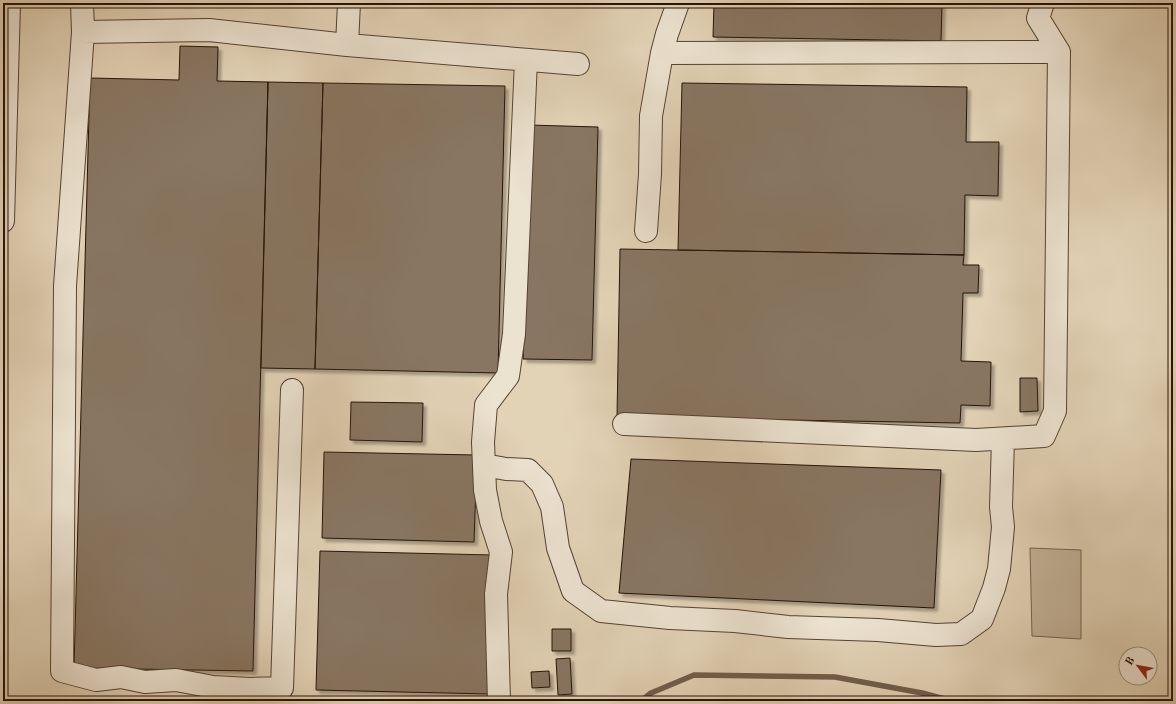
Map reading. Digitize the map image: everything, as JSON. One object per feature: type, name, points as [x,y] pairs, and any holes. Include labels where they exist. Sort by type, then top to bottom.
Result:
[{"type":"street","points":[[3,221],[9,3]]},
{"type":"street","points":[[82,3],[83,32],[65,286],[62,671],[96,680],[121,677],[145,682],[176,680],[213,687],[250,689],[282,688],[292,390]]},
{"type":"street","points":[[347,45],[350,3]]},
{"type":"street","points":[[646,231],[650,174],[650,116],[662,53],[678,3]]},
{"type":"street","points":[[624,424],[976,440],[1044,436],[1055,412],[1059,52],[1038,18],[1043,3]]},
{"type":"street","points":[[83,32],[209,30],[347,45],[578,64]]},
{"type":"street","points":[[662,53],[1059,52]]},
{"type":"street","points":[[499,701],[496,594],[501,552],[491,522],[485,490],[483,442],[486,405],[508,376],[514,334],[526,60]]},
{"type":"street","points":[[484,465],[506,469],[528,470],[542,484],[552,507],[558,548],[573,591],[601,611],[670,618],[735,621],[788,627],[878,630],[936,635],[961,634],[982,619],[994,588],[999,569],[1003,527],[1001,508],[1003,438]]},
{"type":"shaded area","points":[[1030,548],[1081,550],[1081,639],[1032,636]]},
{"type":"building","points":[[714,3],[942,3],[941,41],[713,37]]},
{"type":"building","points":[[180,46],[218,47],[217,81],[268,82],[253,671],[74,668],[90,78],[179,80]]},
{"type":"building","points":[[268,82],[323,83],[315,369],[261,368]]},
{"type":"building","points":[[323,83],[505,86],[498,373],[315,369]]},
{"type":"building","points":[[682,83],[967,87],[966,142],[999,142],[998,196],[965,195],[964,255],[678,250]]},
{"type":"building","points":[[529,125],[598,127],[592,360],[523,359]]},
{"type":"building","points":[[620,249],[964,255],[963,265],[979,265],[978,293],[963,293],[961,361],[991,362],[990,406],[961,405],[960,423],[617,417]]},
{"type":"building","points":[[1020,378],[1037,378],[1038,411],[1020,412]]},
{"type":"building","points":[[351,402],[423,403],[422,442],[350,440]]},
{"type":"building","points":[[324,452],[477,455],[474,542],[322,538]]},
{"type":"building","points":[[631,459],[941,470],[934,608],[619,593]]},
{"type":"building","points":[[320,551],[493,555],[489,694],[316,690]]},
{"type":"building","points":[[552,629],[571,629],[571,651],[552,651]]},
{"type":"building","points":[[570,658],[572,694],[558,695],[556,659]]},
{"type":"building","points":[[549,671],[550,687],[532,688],[531,672]]},
{"type":"waterway","points":[[641,701],[651,693],[694,675],[835,677],[922,693],[952,701]]}]
